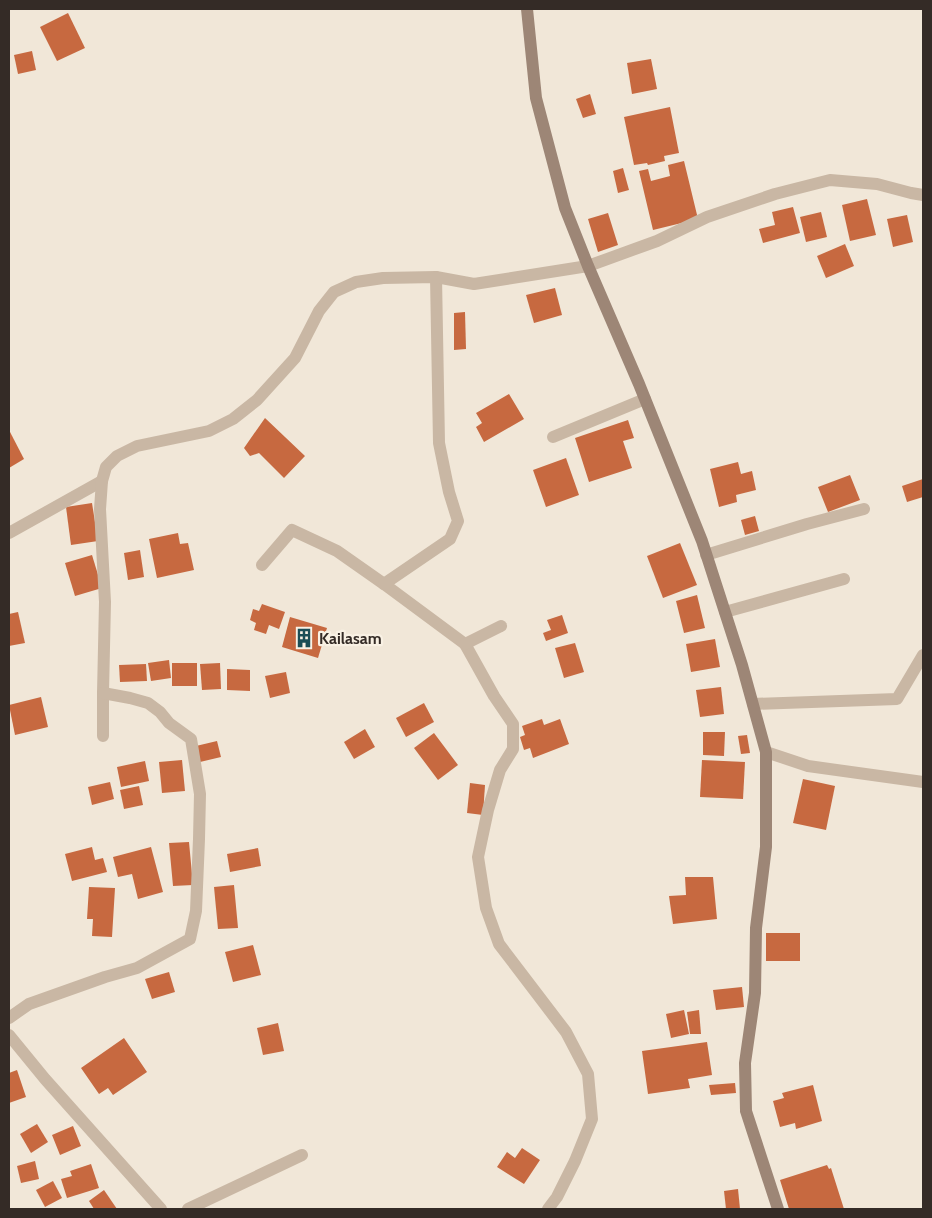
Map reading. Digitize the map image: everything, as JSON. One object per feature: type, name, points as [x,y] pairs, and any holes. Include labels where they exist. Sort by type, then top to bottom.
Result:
[{"type":"street","points":[[527,9],[536,98],[565,208],[702,541],[742,665],[766,752],[766,847],[756,928],[754,993],[744,1063],[746,1111],[778,1209]]},
{"type":"street","points":[[103,736],[105,602],[100,510],[102,481],[106,467],[117,456],[137,446],[209,431],[233,419],[257,400],[294,358],[319,311],[334,292],[356,282],[383,278],[436,277],[474,284],[588,266],[657,241],[707,218],[775,194],[830,180],[877,184],[923,195]]},
{"type":"street","points":[[384,584],[450,539],[458,521],[449,492],[439,443],[436,277]]},
{"type":"street","points":[[553,437],[645,399]]},
{"type":"street","points":[[9,534],[102,481]]},
{"type":"street","points":[[706,555],[807,524],[864,509]]},
{"type":"street","points":[[262,566],[292,530],[338,551],[465,644],[494,696],[513,724],[513,749],[500,770],[488,810],[478,857],[486,908],[499,944],[566,1032],[588,1074],[592,1119],[575,1162],[557,1197],[548,1209]]},
{"type":"street","points":[[725,612],[844,579]]},
{"type":"street","points":[[465,644],[501,626]]},
{"type":"street","points":[[753,704],[896,699],[923,655]]},
{"type":"street","points":[[9,1018],[29,1004],[105,977],[137,968],[190,939],[196,911],[200,821],[200,794],[191,739],[169,723],[160,712],[148,703],[103,693]]},
{"type":"street","points":[[766,752],[808,766],[923,782]]},
{"type":"street","points":[[9,1035],[45,1080],[160,1209]]},
{"type":"street","points":[[188,1209],[302,1155]]},
{"type":"building","points":[[68,13],[85,48],[57,61],[40,27]]},
{"type":"building","points":[[32,51],[36,70],[18,74],[14,55]]},
{"type":"building","points":[[651,59],[657,89],[632,94],[627,63]]},
{"type":"building","points":[[590,94],[596,114],[583,118],[576,99]]},
{"type":"building","points":[[670,107],[679,153],[664,156],[665,161],[648,165],[647,163],[634,165],[624,117]]},
{"type":"building","points":[[684,161],[698,219],[653,230],[639,171],[648,169],[651,181],[670,176],[668,165]]},
{"type":"building","points":[[623,168],[629,190],[618,193],[613,171]]},
{"type":"building","points":[[867,199],[876,235],[850,241],[842,205]]},
{"type":"building","points":[[793,207],[800,233],[763,243],[759,229],[775,225],[772,212]]},
{"type":"building","points":[[821,212],[827,237],[806,242],[800,217]]},
{"type":"building","points":[[608,213],[618,245],[598,252],[588,219]]},
{"type":"building","points":[[907,215],[913,242],[893,247],[887,219]]},
{"type":"building","points":[[845,244],[854,266],[826,278],[817,256]]},
{"type":"building","points":[[555,288],[562,315],[534,323],[526,295]]},
{"type":"building","points":[[465,312],[466,349],[454,350],[454,313]]},
{"type":"building","points":[[509,394],[524,419],[484,442],[476,427],[482,423],[476,413]]},
{"type":"building","points":[[265,418],[305,456],[284,478],[259,453],[250,456],[244,448]]},
{"type":"building","points":[[628,420],[634,438],[623,441],[632,468],[589,482],[575,438]]},
{"type":"building","points":[[9,430],[24,459],[9,468]]},
{"type":"building","points":[[566,458],[579,495],[546,507],[533,470]]},
{"type":"building","points":[[738,462],[741,474],[752,471],[756,490],[736,495],[737,502],[719,507],[710,469]]},
{"type":"building","points":[[850,475],[860,500],[828,512],[818,487]]},
{"type":"building","points":[[923,479],[923,497],[907,502],[902,486]]},
{"type":"building","points":[[92,503],[98,541],[71,545],[66,507]]},
{"type":"building","points":[[755,516],[759,531],[745,535],[741,520]]},
{"type":"building","points":[[178,533],[180,544],[188,543],[194,570],[157,578],[149,539]]},
{"type":"building","points":[[680,543],[697,585],[663,598],[647,556]]},
{"type":"building","points":[[140,550],[144,577],[128,580],[124,553]]},
{"type":"building","points":[[92,555],[102,588],[75,596],[65,563]]},
{"type":"building","points":[[697,595],[705,628],[684,633],[676,601]]},
{"type":"building","points":[[262,604],[285,612],[279,629],[269,625],[266,634],[254,630],[256,623],[250,620],[253,609],[259,611]]},
{"type":"building","points":[[18,612],[25,643],[9,646],[9,614]]},
{"type":"building","points":[[562,615],[568,633],[546,641],[543,633],[551,630],[547,620]]},
{"type":"building","name":"Kailasam","points":[[290,617],[327,628],[318,658],[282,647]]},
{"type":"building","points":[[715,639],[720,667],[691,672],[686,644]]},
{"type":"building","points":[[575,643],[584,672],[564,678],[555,648]]},
{"type":"building","points":[[169,660],[171,678],[151,681],[148,663]]},
{"type":"building","points":[[172,663],[197,663],[197,686],[172,686]]},
{"type":"building","points":[[220,663],[221,689],[202,690],[200,664]]},
{"type":"building","points":[[146,664],[147,681],[120,682],[119,665]]},
{"type":"building","points":[[227,669],[250,670],[250,691],[227,690]]},
{"type":"building","points":[[286,672],[290,693],[270,698],[265,676]]},
{"type":"building","points":[[721,687],[724,714],[700,717],[696,690]]},
{"type":"building","points":[[41,697],[48,727],[15,735],[9,705]]},
{"type":"building","points":[[424,703],[434,722],[406,737],[396,718]]},
{"type":"building","points":[[542,719],[544,725],[560,719],[569,744],[533,758],[530,748],[524,750],[520,737],[525,735],[522,726]]},
{"type":"building","points":[[365,729],[375,747],[354,759],[344,742]]},
{"type":"building","points":[[703,732],[725,732],[724,756],[703,755]]},
{"type":"building","points":[[434,733],[458,765],[438,780],[414,748]]},
{"type":"building","points":[[747,735],[750,753],[741,754],[738,736]]},
{"type":"building","points":[[217,741],[221,757],[200,762],[196,746]]},
{"type":"building","points":[[182,760],[185,791],[162,793],[159,762]]},
{"type":"building","points":[[702,760],[745,762],[743,799],[700,797]]},
{"type":"building","points":[[145,761],[149,781],[121,787],[117,767]]},
{"type":"building","points":[[803,779],[835,786],[826,830],[793,823]]},
{"type":"building","points":[[110,782],[114,799],[92,805],[88,787]]},
{"type":"building","points":[[470,783],[485,785],[483,815],[467,813]]},
{"type":"building","points":[[139,786],[143,805],[124,809],[120,790]]},
{"type":"building","points":[[189,842],[193,885],[173,886],[169,843]]},
{"type":"building","points":[[92,847],[95,860],[103,858],[107,872],[72,881],[65,854]]},
{"type":"building","points":[[151,847],[163,892],[138,899],[132,874],[118,877],[113,857]]},
{"type":"building","points":[[258,848],[261,866],[230,872],[227,854]]},
{"type":"building","points":[[685,877],[713,877],[717,919],[673,924],[669,896],[686,895]]},
{"type":"building","points":[[234,885],[238,928],[218,929],[214,887]]},
{"type":"building","points":[[89,887],[115,888],[112,937],[92,936],[93,919],[87,919]]},
{"type":"building","points":[[766,933],[800,933],[800,961],[766,961]]},
{"type":"building","points":[[253,945],[261,975],[233,982],[225,952]]},
{"type":"building","points":[[169,972],[175,992],[152,999],[145,979]]},
{"type":"building","points":[[742,987],[744,1007],[716,1010],[713,990]]},
{"type":"building","points":[[684,1010],[689,1034],[671,1038],[666,1014]]},
{"type":"building","points":[[699,1010],[701,1034],[690,1034],[687,1012]]},
{"type":"building","points":[[278,1023],[284,1051],[263,1055],[257,1028]]},
{"type":"building","points":[[124,1038],[147,1072],[113,1095],[108,1088],[99,1094],[81,1068]]},
{"type":"building","points":[[707,1042],[712,1075],[688,1079],[690,1088],[648,1094],[642,1051]]},
{"type":"building","points":[[17,1070],[26,1097],[9,1103],[9,1073]]},
{"type":"building","points":[[735,1083],[736,1093],[711,1095],[709,1085]]},
{"type":"building","points":[[813,1085],[822,1121],[796,1129],[795,1123],[780,1127],[773,1101],[784,1098],[782,1093]]},
{"type":"building","points":[[37,1124],[48,1142],[31,1153],[20,1134]]},
{"type":"building","points":[[73,1126],[81,1146],[60,1155],[52,1135]]},
{"type":"building","points":[[522,1148],[540,1160],[524,1184],[497,1167],[507,1152],[515,1158]]},
{"type":"building","points":[[35,1161],[39,1179],[21,1183],[17,1166]]},
{"type":"building","points":[[91,1164],[99,1188],[67,1198],[61,1179],[72,1176],[70,1171]]},
{"type":"building","points":[[827,1165],[829,1169],[831,1168],[844,1209],[789,1209],[780,1180]]},
{"type":"building","points":[[53,1181],[62,1198],[45,1207],[36,1190]]},
{"type":"building","points":[[738,1189],[740,1209],[726,1209],[724,1191]]},
{"type":"building","points":[[104,1190],[117,1209],[94,1209],[89,1201]]},
{"type":"place","name":"Kailasam","points":[[304,638]]}]
